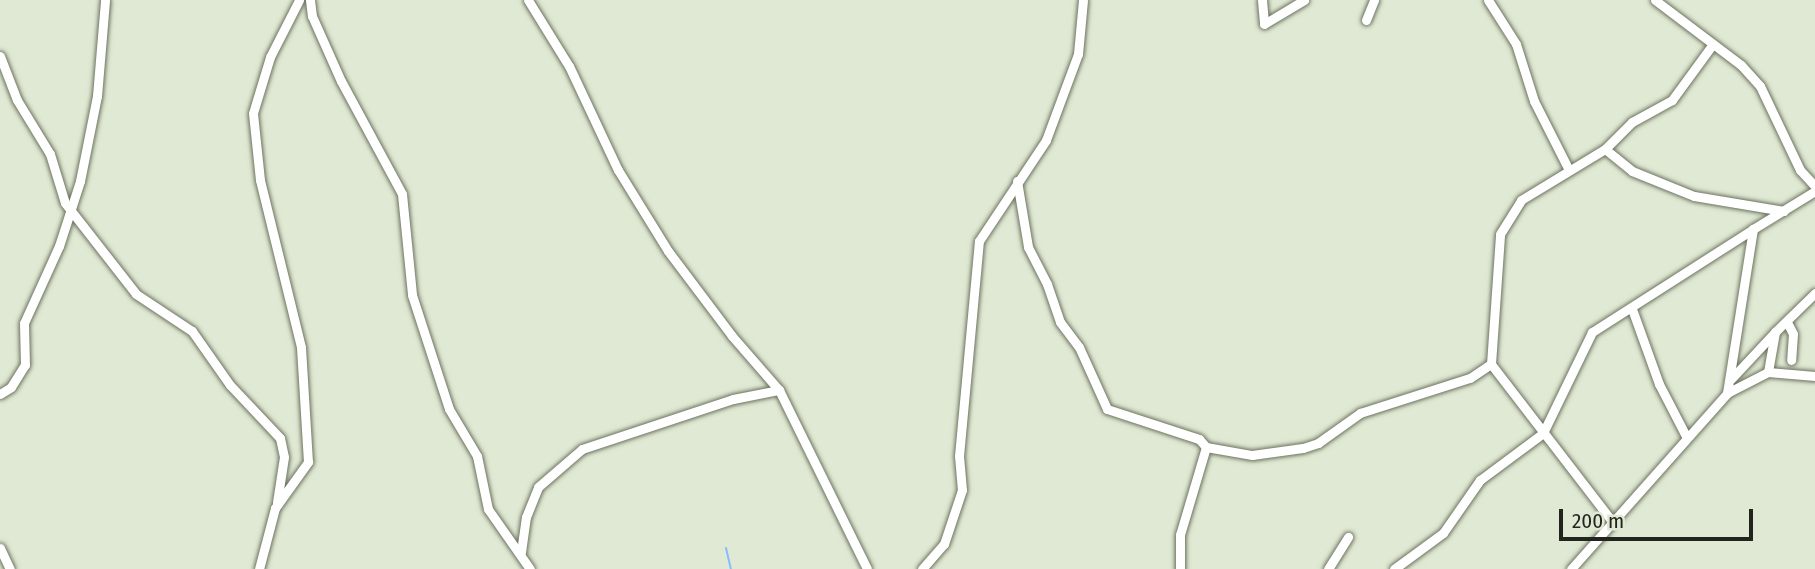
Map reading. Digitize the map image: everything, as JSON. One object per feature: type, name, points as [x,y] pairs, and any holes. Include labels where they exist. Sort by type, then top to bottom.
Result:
[{"type":"street","points":[[0,394],[11,387],[24,365],[24,323],[71,210],[97,96],[105,0]]},
{"type":"street","points":[[275,508],[307,467],[308,458],[301,347],[260,180],[253,113],[270,57],[299,0]]},
{"type":"street","points":[[310,0],[312,16],[341,81],[402,194],[412,295],[449,409],[477,456],[488,509],[521,552],[530,569]]},
{"type":"street","points":[[528,0],[569,66],[618,170],[668,251],[705,303],[779,390],[867,569]]},
{"type":"street","points":[[922,569],[944,544],[962,490],[959,456],[979,241],[1045,140],[1078,54],[1083,0]]},
{"type":"street","points":[[1262,0],[1264,24],[1304,0]]},
{"type":"street","points":[[1366,20],[1374,0]]},
{"type":"street","points":[[1488,0],[1516,44],[1534,101],[1569,170]]},
{"type":"street","points":[[1394,569],[1433,544],[1480,480],[1542,433],[1585,342],[1599,326],[1632,309],[1815,189],[1800,170],[1767,95],[1741,65],[1655,0]]},
{"type":"street","points":[[1611,520],[1491,364],[1494,292],[1505,219],[1521,200],[1605,149],[1632,122],[1681,91],[1713,44]]},
{"type":"street","points":[[0,56],[17,100],[50,154],[63,198],[71,210],[136,294],[192,331],[230,385],[275,430],[284,451],[275,508],[259,569]]},
{"type":"street","points":[[1605,149],[1632,171],[1694,196],[1784,211]]},
{"type":"street","points":[[1017,181],[1028,247],[1060,322],[1079,347],[1107,409],[1199,439],[1206,447],[1252,455],[1303,448],[1318,443],[1360,413],[1460,382],[1491,364]]},
{"type":"street","points":[[1727,393],[1753,229]]},
{"type":"street","points":[[1731,379],[1815,292]]},
{"type":"street","points":[[1632,309],[1659,384],[1686,436]]},
{"type":"street","points":[[1787,322],[1793,334],[1791,360]]},
{"type":"street","points":[[1768,372],[1775,332]]},
{"type":"street","points":[[1571,569],[1611,520],[1727,393],[1768,372],[1815,376]]},
{"type":"street","points":[[521,552],[526,517],[538,487],[582,449],[733,399],[779,390]]},
{"type":"street","points":[[1180,569],[1180,535],[1206,447]]},
{"type":"street","points":[[1328,569],[1348,537]]},
{"type":"street","points":[[0,548],[10,569]]},
{"type":"waterway","points":[[726,548],[731,569]]}]
